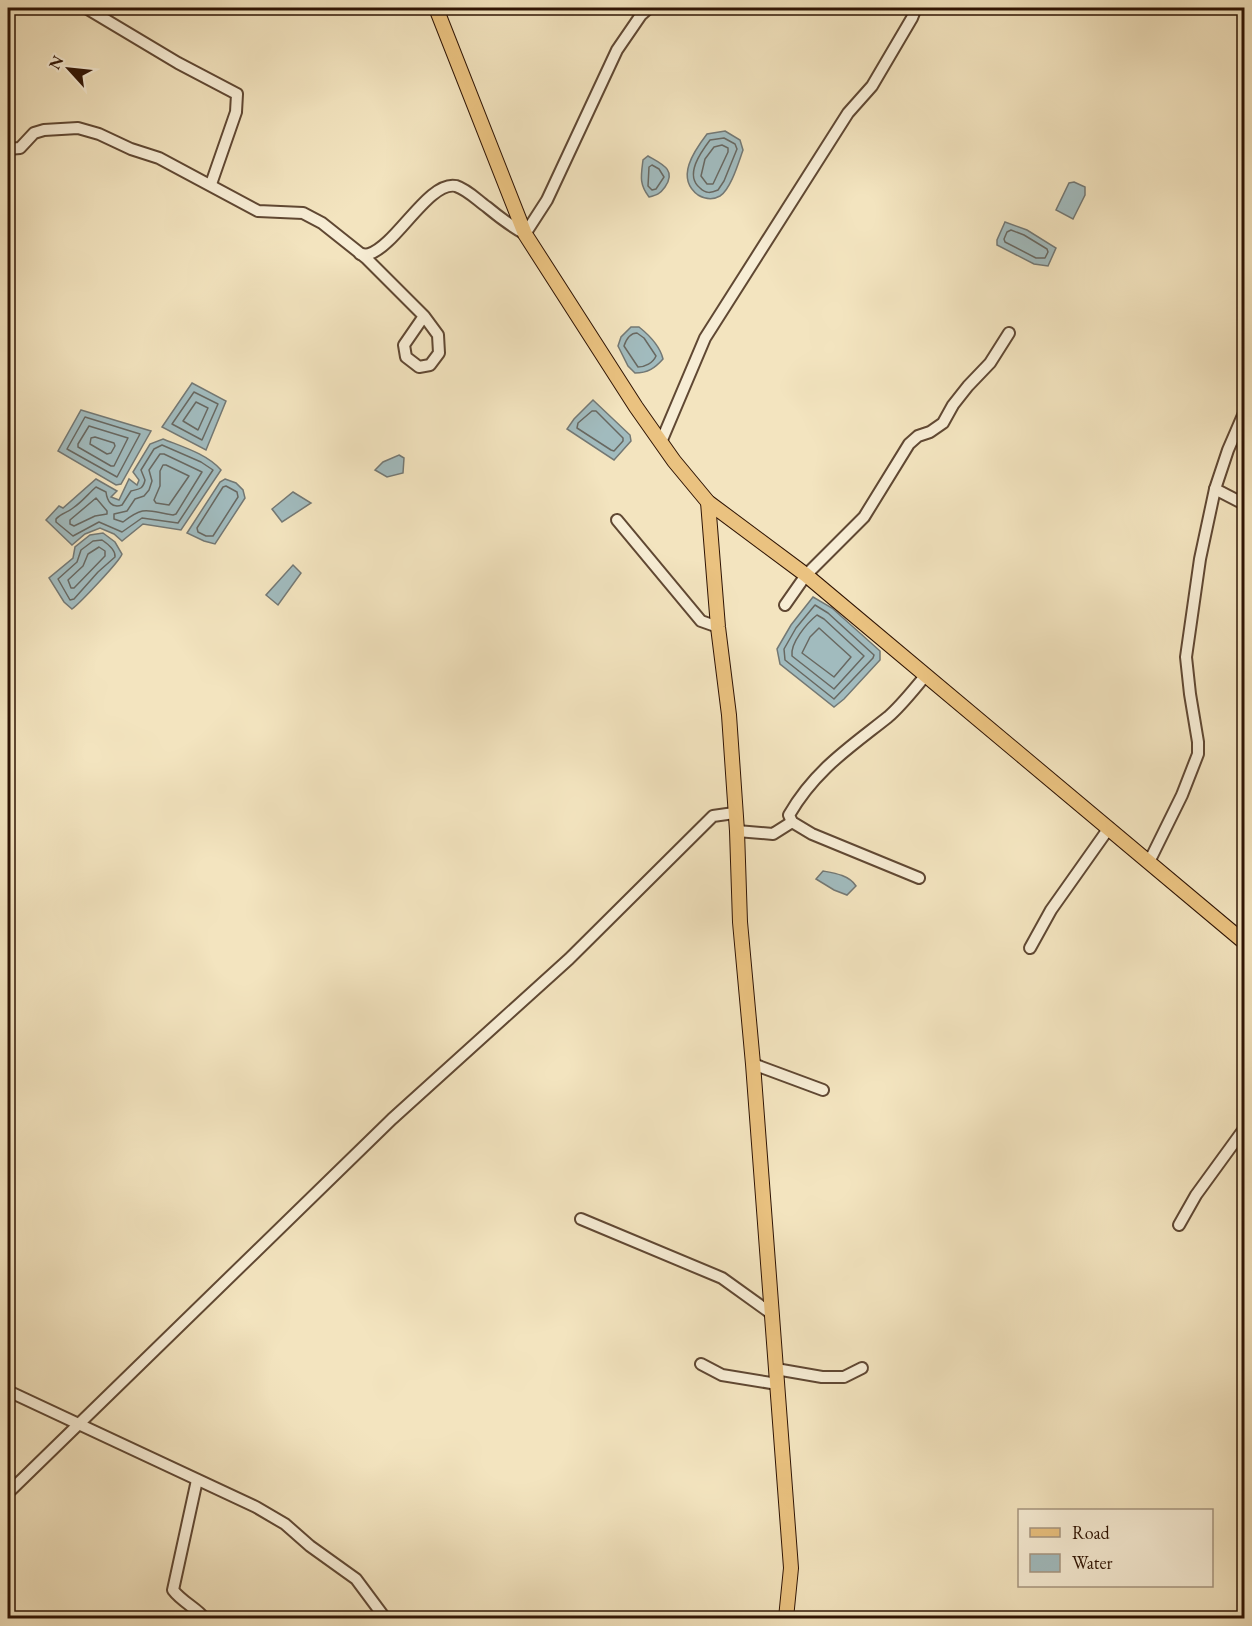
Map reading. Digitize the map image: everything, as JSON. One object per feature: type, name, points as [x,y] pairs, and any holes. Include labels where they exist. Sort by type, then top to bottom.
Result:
[{"type":"main road","points":[[436,8],[525,234],[636,407],[708,502],[806,575],[1245,942]]},
{"type":"main road","points":[[708,502],[718,627],[729,715],[740,922],[791,1568],[786,1618]]},
{"type":"street","points":[[86,8],[178,63],[237,94],[236,112],[211,184]]},
{"type":"street","points":[[360,254],[370,254],[397,234],[429,199],[446,187],[455,186],[470,193],[512,227],[525,234],[547,200],[617,50],[641,15],[649,8]]},
{"type":"street","points":[[661,442],[705,339],[848,113],[872,86],[916,8]]},
{"type":"street","points":[[8,149],[20,148],[34,134],[44,130],[78,128],[159,158],[258,211],[281,214],[303,213],[322,223],[360,254],[424,316]]},
{"type":"street","points":[[785,605],[806,575],[864,517],[909,444],[918,436],[930,432],[943,423],[953,405],[990,363],[1009,333]]},
{"type":"street","points":[[1149,862],[1182,795],[1198,754],[1186,657],[1200,559],[1215,489],[1228,450],[1245,413]]},
{"type":"street","points":[[1215,489],[1245,504]]},
{"type":"street","points":[[617,520],[701,621],[718,627]]},
{"type":"street","points":[[919,878],[812,834],[792,822],[789,815],[802,794],[822,770],[890,716],[926,675]]},
{"type":"street","points":[[8,1492],[392,1119],[569,959],[713,816],[734,813]]},
{"type":"street","points":[[736,831],[773,834],[792,822]]},
{"type":"street","points":[[1030,948],[1051,910],[1108,828]]},
{"type":"street","points":[[753,1064],[824,1090]]},
{"type":"street","points":[[1179,1225],[1196,1195],[1245,1129]]},
{"type":"street","points":[[581,1219],[722,1278],[772,1314]]},
{"type":"street","points":[[701,1364],[722,1375],[777,1384]]},
{"type":"street","points":[[776,1369],[822,1377],[844,1377],[862,1368]]},
{"type":"street","points":[[8,1391],[256,1507],[285,1524],[310,1546],[356,1579],[385,1618]]},
{"type":"street","points":[[197,1480],[173,1590],[182,1601],[204,1618]]},
{"type":"water","points":[[725,131],[740,140],[743,150],[724,192],[715,198],[703,197],[691,188],[688,181],[689,164],[707,134]]},
{"type":"water","points":[[648,156],[669,172],[668,181],[662,191],[649,197],[642,184],[641,175],[643,160]]},
{"type":"water","points":[[1074,182],[1085,187],[1085,195],[1073,219],[1056,210],[1069,183]]},
{"type":"water","points":[[1005,222],[1027,230],[1056,248],[1048,266],[1034,264],[997,245]]},
{"type":"water","points":[[631,327],[639,327],[654,341],[663,359],[654,367],[640,373],[635,373],[628,366],[618,346],[621,337]]},
{"type":"water","points":[[192,383],[226,401],[206,450],[162,427]]},
{"type":"water","points":[[593,400],[630,435],[631,441],[614,460],[567,429]]},
{"type":"water","points":[[81,410],[151,431],[121,484],[116,485],[58,451]]},
{"type":"water","points":[[163,439],[202,455],[221,470],[181,530],[143,524],[122,541],[114,534],[100,528],[85,534],[72,545],[46,520],[59,506],[63,508],[96,479],[117,491],[111,497],[119,500],[129,479],[137,485],[139,480],[133,472],[150,444]]},
{"type":"water","points":[[399,455],[404,458],[403,473],[387,477],[375,470],[383,462]]},
{"type":"water","points":[[225,479],[236,483],[243,490],[245,498],[215,544],[187,533],[220,482]]},
{"type":"water","points":[[293,492],[311,503],[282,522],[272,509]]},
{"type":"water","points":[[103,533],[115,542],[122,554],[72,609],[64,602],[49,578],[73,558],[75,547],[90,535]]},
{"type":"water","points":[[293,565],[301,573],[278,605],[266,595]]},
{"type":"water","points":[[813,597],[832,608],[880,651],[880,660],[834,707],[780,664],[777,649],[791,625]]},
{"type":"water","points":[[823,871],[845,877],[856,886],[847,895],[834,890],[816,879]]}]
